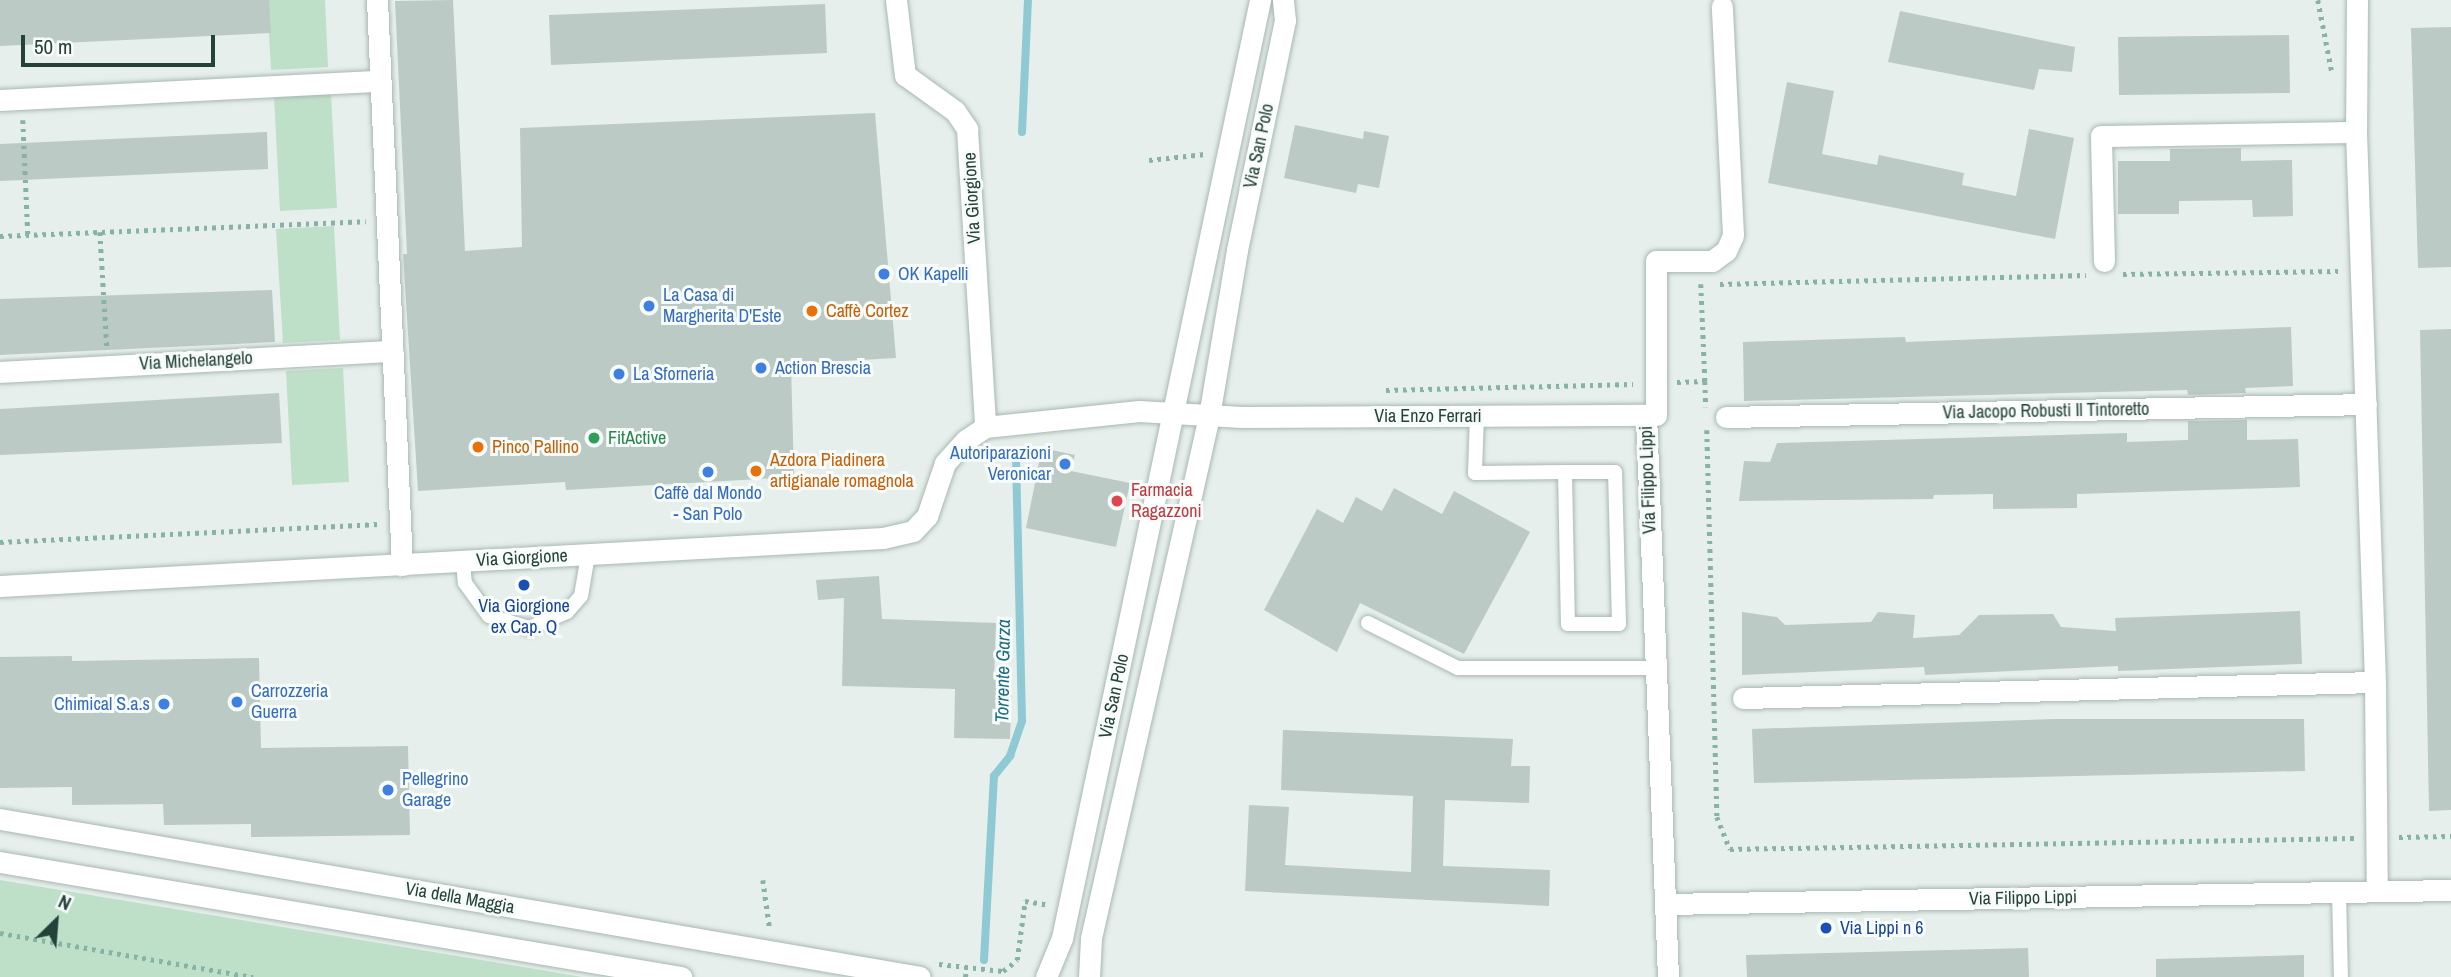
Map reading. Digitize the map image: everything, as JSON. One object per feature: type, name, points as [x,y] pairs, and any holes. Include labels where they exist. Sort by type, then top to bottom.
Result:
[{"type":"street","points":[[377,0],[401,565]]},
{"type":"street","name":"Via Giorgione","points":[[0,586],[883,538],[913,531],[927,516],[945,463],[966,439],[985,428],[967,129],[955,111],[905,75],[896,0]]},
{"type":"street","name":"Via San Polo","points":[[1046,977],[1062,937],[1260,0]]},
{"type":"street","name":"Via San Polo","points":[[1089,977],[1091,938],[1209,416],[1237,250],[1285,20],[1283,0]]},
{"type":"street","points":[[2357,0],[2356,132],[2375,682],[2376,891]]},
{"type":"street","name":"Via Filippo Lippi","points":[[1668,977],[1646,415],[1657,415],[1656,261],[1712,261],[1726,251],[1733,235],[1722,6]]},
{"type":"street","points":[[0,100],[379,81]]},
{"type":"street","points":[[2105,270],[2101,136],[2356,132]]},
{"type":"street","name":"Via Michelangelo","points":[[0,372],[392,351]]},
{"type":"street","name":"Via Jacopo Robusti Il Tintoretto","points":[[1726,417],[2365,404]]},
{"type":"street","points":[[985,428],[1139,411],[1209,416]]},
{"type":"street","name":"Via Enzo Ferrari","points":[[1209,416],[1646,415]]},
{"type":"street","points":[[1743,698],[2375,682]]},
{"type":"street","name":"Via della Maggia","points":[[0,819],[920,977]]},
{"type":"street","points":[[0,862],[681,977]]},
{"type":"street","name":"Via Filippo Lippi","points":[[1665,904],[2451,890]]},
{"type":"lane","points":[[1477,415],[1475,472],[1565,472],[1615,472],[1619,624],[1568,624],[1565,472]]},
{"type":"lane","points":[[463,562],[465,583],[489,616],[529,628],[550,623],[574,604],[587,576],[588,555]]},
{"type":"lane","points":[[1368,623],[1458,668],[1656,668]]},
{"type":"lane","points":[[2339,892],[2341,977]]},
{"type":"path","points":[[2318,0],[2333,79]]},
{"type":"path","points":[[22,99],[28,234]]},
{"type":"path","points":[[1149,160],[1206,153]]},
{"type":"path","points":[[0,236],[371,221]]},
{"type":"path","points":[[100,232],[108,366]]},
{"type":"path","points":[[2342,257],[2342,271],[2105,270],[1701,284],[1717,817],[1730,849],[2451,836]]},
{"type":"path","points":[[1380,391],[1705,381]]},
{"type":"path","points":[[0,542],[400,523]]},
{"type":"path","points":[[965,977],[967,969],[1003,971],[1017,960],[1024,901],[1052,906]]},
{"type":"path","points":[[0,933],[253,977]]},
{"type":"green space","points":[[267,0],[325,0],[328,67],[271,70]]},
{"type":"green space","points":[[331,94],[337,208],[280,211],[274,97]]},
{"type":"green space","points":[[334,226],[340,340],[283,343],[276,229]]},
{"type":"green space","points":[[343,368],[349,482],[292,485],[286,371]]},
{"type":"green space","points":[[0,880],[541,970],[582,977],[0,977]]},
{"type":"building","points":[[0,0],[269,0],[271,33],[0,46]]},
{"type":"building","name":"La Casa di Margherita D'Este","points":[[453,0],[465,251],[522,247],[520,128],[875,113],[896,358],[791,364],[794,477],[566,490],[565,482],[418,491],[403,254],[407,254],[395,1]]},
{"type":"building","points":[[825,4],[827,53],[551,65],[549,15]]},
{"type":"building","points":[[1900,11],[2075,47],[2072,72],[2039,69],[2034,90],[1888,62]]},
{"type":"building","points":[[2451,27],[2451,267],[2418,268],[2411,28]]},
{"type":"building","points":[[2289,35],[2290,93],[2119,95],[2118,37]]},
{"type":"building","points":[[1787,82],[1834,91],[1822,154],[1877,165],[1879,155],[1964,173],[1962,185],[2016,196],[2029,129],[2074,138],[2055,239],[1768,183]]},
{"type":"building","points":[[1295,125],[1363,139],[1364,131],[1389,136],[1379,188],[1358,184],[1356,193],[1284,178]]},
{"type":"building","points":[[267,132],[268,169],[0,181],[0,144]]},
{"type":"building","points":[[2241,148],[2241,161],[2292,160],[2293,216],[2253,217],[2252,200],[2179,201],[2179,214],[2118,214],[2118,161],[2170,161],[2170,149]]},
{"type":"building","points":[[272,290],[275,342],[0,355],[0,299]]},
{"type":"building","points":[[2291,327],[2293,386],[2245,388],[2246,393],[2188,395],[2187,390],[1744,401],[1743,342],[1905,337],[1906,342]]},
{"type":"building","points":[[2451,329],[2451,810],[2429,811],[2420,330]]},
{"type":"building","points":[[279,393],[282,443],[0,455],[0,409]]},
{"type":"building","points":[[2247,420],[2247,440],[2298,439],[2300,487],[2077,494],[2077,508],[1993,509],[1993,494],[1934,495],[1933,499],[1739,501],[1744,461],[1770,462],[1777,443],[2127,433],[2127,442],[2188,440],[2188,421]]},
{"type":"building","points":[[1042,448],[1075,455],[1071,471],[1130,483],[1116,547],[1026,528]]},
{"type":"building","points":[[1394,488],[1442,514],[1454,491],[1530,532],[1464,654],[1360,603],[1337,652],[1264,610],[1317,509],[1343,523],[1356,497],[1382,511]]},
{"type":"building","points":[[879,576],[882,619],[996,623],[994,680],[1012,680],[1010,739],[954,738],[955,689],[842,686],[844,598],[818,600],[816,580]]},
{"type":"building","points":[[2300,611],[2302,664],[2118,671],[2118,666],[1925,675],[1924,667],[1742,675],[1742,612],[1777,617],[1785,625],[1871,622],[1878,612],[1915,615],[1913,638],[1959,635],[1979,615],[2053,614],[2061,627],[2116,631],[2115,618]]},
{"type":"building","points":[[72,656],[72,661],[259,658],[261,748],[408,746],[410,835],[251,837],[251,824],[164,825],[163,804],[72,805],[72,787],[0,788],[0,657]]},
{"type":"building","points":[[2053,719],[2304,719],[2305,771],[1754,783],[1752,729]]},
{"type":"building","points":[[1283,730],[1513,739],[1511,766],[1530,766],[1529,803],[1445,800],[1443,866],[1550,870],[1549,906],[1245,891],[1249,805],[1289,807],[1285,865],[1411,872],[1413,796],[1281,790]]},
{"type":"building","points":[[2028,948],[2029,977],[1747,977],[1746,955]]},
{"type":"building","points":[[2304,955],[2304,977],[2156,977],[2156,959]]},
{"type":"waterway","name":"Torrente Garza","points":[[1022,132],[1028,0]]},
{"type":"waterway","name":"Torrente Garza","points":[[984,960],[994,776],[1010,756],[1022,721],[1016,460]]},
{"type":"place","name":"OK Kapelli","points":[[884,274]]},
{"type":"place","name":"La Casa di Margherita D'Este","points":[[649,306]]},
{"type":"place","name":"Caffè Cortez","points":[[812,311]]},
{"type":"place","name":"Action Brescia","points":[[761,368]]},
{"type":"place","name":"La Sforneria","points":[[619,374]]},
{"type":"place","name":"FitActive","points":[[594,438]]},
{"type":"place","name":"Pinco Pallino","points":[[478,447]]},
{"type":"place","name":"Autoriparazioni Veronicar","points":[[1065,464]]},
{"type":"place","name":"Azdora Piadinera artigianale romagnola","points":[[756,471]]},
{"type":"place","name":"Caffè dal Mondo - San Polo","points":[[708,472]]},
{"type":"place","name":"Farmacia Ragazzoni","points":[[1117,501]]},
{"type":"place","name":"Via Giorgione ex Cap. Q","points":[[524,585]]},
{"type":"place","name":"Carrozzeria Guerra","points":[[237,702]]},
{"type":"place","name":"Chimical S.a.s","points":[[164,704]]},
{"type":"place","name":"Pellegrino Garage","points":[[388,790]]},
{"type":"place","name":"Via Lippi n 6","points":[[1826,928]]}]
